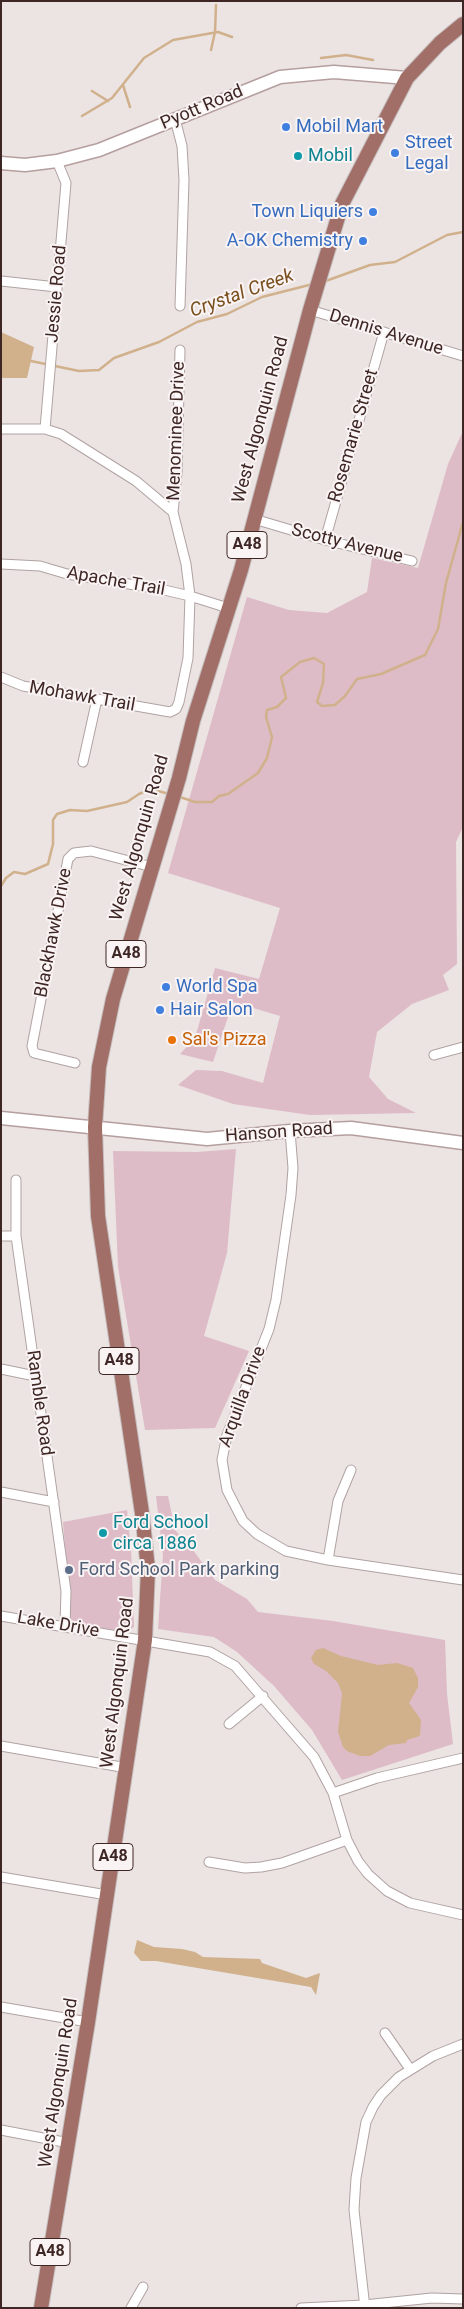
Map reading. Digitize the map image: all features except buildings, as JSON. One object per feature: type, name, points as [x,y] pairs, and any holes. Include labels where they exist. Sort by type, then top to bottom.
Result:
[{"type":"main road","name":"West Algonquin Road","points":[[41,2308],[88,2022],[145,1640],[148,1569],[142,1513],[98,1216],[95,1127],[99,1067],[113,999],[179,778],[193,721],[254,519],[323,261],[342,204],[407,78],[440,44],[463,24]]},
{"type":"street","name":"Pyott Road","points":[[1,163],[25,165],[57,161],[99,150],[258,85],[298,74],[334,72],[407,78]]},
{"type":"street","points":[[174,119],[182,146],[184,180],[180,306]]},
{"type":"street","name":"Jessie Road","points":[[45,429],[66,183],[57,161]]},
{"type":"street","points":[[1,281],[58,287]]},
{"type":"street","name":"Dennis Avenue","points":[[310,310],[463,356]]},
{"type":"street","name":"Rosemarie Street","points":[[325,540],[384,332]]},
{"type":"street","name":"Menominee Drive","points":[[164,712],[176,709],[181,693],[190,643],[190,596],[186,564],[173,512],[177,472],[180,350]]},
{"type":"street","points":[[1,429],[45,429],[61,434],[128,476],[173,512]]},
{"type":"street","name":"Scotty Avenue","points":[[254,519],[325,540],[412,561]]},
{"type":"street","name":"Apache Trail","points":[[1,564],[40,566],[67,574],[190,596],[228,608]]},
{"type":"street","name":"Mohawk Trail","points":[[1,677],[23,686],[164,712]]},
{"type":"street","points":[[83,762],[97,699]]},
{"type":"street","name":"Blackhawk Drive","points":[[75,1063],[34,1053],[32,1046],[68,859],[74,853],[91,851],[152,866]]},
{"type":"street","points":[[434,1055],[463,1047]]},
{"type":"street","name":"Hanson Road","points":[[1,1118],[208,1139],[290,1131],[351,1128],[463,1143]]},
{"type":"street","name":"Arquilla Drive","points":[[290,1131],[293,1168],[292,1195],[276,1300],[268,1329],[227,1435],[222,1460],[227,1490],[233,1505],[243,1520],[257,1534],[286,1551],[328,1560],[463,1579]]},
{"type":"street","name":"Ramble Road","points":[[16,1180],[16,1236],[66,1591],[65,1626]]},
{"type":"street","points":[[1,1236],[16,1236]]},
{"type":"street","points":[[1,1369],[35,1376]]},
{"type":"street","points":[[328,1560],[338,1501],[351,1470]]},
{"type":"street","points":[[1,1492],[54,1502]]},
{"type":"street","name":"Lake Drive","points":[[1,1616],[145,1640],[217,1655],[235,1666],[314,1757],[333,1793],[347,1840],[358,1861],[387,1891],[424,1908],[463,1914]]},
{"type":"street","points":[[229,1724],[263,1696]]},
{"type":"street","points":[[1,1746],[127,1768]]},
{"type":"street","points":[[333,1793],[377,1778],[463,1758]]},
{"type":"street","points":[[209,1862],[245,1868],[261,1867],[282,1863],[347,1840]]},
{"type":"street","points":[[1,1877],[107,1895]]},
{"type":"street","points":[[1,2007],[88,2022]]},
{"type":"street","points":[[386,2033],[410,2069]]},
{"type":"street","points":[[364,2306],[354,2210],[356,2178],[363,2132],[373,2107],[381,2095],[410,2069],[433,2056],[463,2044]]},
{"type":"street","points":[[1,2130],[69,2143]]},
{"type":"street","points":[[131,2308],[142,2287]]},
{"type":"street","points":[[301,2308],[364,2306],[432,2298],[463,2299]]},
{"type":"shaded area","points":[[1,332],[34,347],[27,378],[1,378]]},
{"type":"shaded area","points":[[463,431],[463,827],[456,842],[457,964],[443,975],[449,990],[412,1004],[377,1032],[369,1077],[388,1099],[416,1113],[310,1115],[233,1104],[178,1085],[196,1070],[222,1071],[263,1083],[280,1016],[233,1002],[213,1062],[180,1054],[195,1038],[215,968],[259,979],[280,908],[168,873],[247,597],[289,610],[327,613],[367,592],[372,558],[418,568],[448,464]]},
{"type":"shaded area","points":[[236,1149],[227,1253],[204,1336],[249,1351],[215,1428],[145,1430],[118,1267],[113,1151],[197,1152]]},
{"type":"shaded area","points":[[156,1496],[168,1496],[175,1530],[193,1550],[215,1580],[247,1599],[258,1612],[333,1621],[445,1640],[447,1694],[453,1744],[342,1780],[312,1730],[274,1686],[237,1652],[214,1637],[158,1629],[163,1555]]},
{"type":"shaded area","points":[[127,1510],[131,1549],[134,1627],[126,1632],[71,1623],[63,1522]]},
{"type":"shaded area","points":[[323,1648],[341,1656],[378,1665],[397,1663],[413,1668],[418,1678],[418,1687],[409,1703],[421,1720],[420,1736],[407,1740],[406,1743],[389,1745],[370,1756],[360,1756],[347,1751],[343,1747],[338,1732],[342,1693],[338,1683],[326,1671],[314,1664],[311,1658],[316,1650]]},
{"type":"shaded area","points":[[137,1940],[154,1947],[195,1952],[203,1957],[260,1959],[262,1963],[306,1978],[320,1973],[316,1995],[311,1987],[156,1961],[141,1961],[134,1953]]},
{"type":"waterway","points":[[211,50],[215,32],[216,5]]},
{"type":"waterway","points":[[82,116],[112,98],[144,58],[173,40],[218,32],[232,37]]},
{"type":"waterway","points":[[321,58],[346,55],[373,60]]},
{"type":"waterway","points":[[123,85],[130,107]]},
{"type":"waterway","points":[[92,91],[108,101]]},
{"type":"waterway","name":"Crystal Creek","points":[[323,282],[370,265],[395,262],[447,235],[463,232]]},
{"type":"waterway","name":"Crystal Creek","points":[[31,361],[79,371],[99,370],[114,358],[159,342],[197,322],[227,314],[262,297],[313,284]]},
{"type":"waterway","points":[[177,796],[195,802],[212,802],[219,796],[228,794],[258,773],[267,758],[272,737],[266,717],[267,710],[277,707],[286,698],[281,677],[300,662],[314,658],[324,664],[323,683],[317,702],[322,706],[335,705],[345,696],[357,679],[381,674],[425,655],[438,629],[446,583],[463,522]]},
{"type":"waterway","points":[[1,886],[6,878],[14,872],[25,874],[48,864],[53,844],[53,820],[57,814],[70,810],[87,811],[127,802],[151,789],[169,794]]},
{"type":"place","name":"Mobil Mart","points":[[286,127]]},
{"type":"place","name":"Street Legal","points":[[395,153]]},
{"type":"place","name":"Mobil","points":[[298,156]]},
{"type":"place","name":"Town Liquiers","points":[[373,212]]},
{"type":"place","name":"A-OK Chemistry","points":[[363,241]]},
{"type":"place","name":"World Spa","points":[[166,987]]},
{"type":"place","name":"Hair Salon","points":[[160,1010]]},
{"type":"place","name":"Sal's Pizza","points":[[172,1040]]},
{"type":"place","name":"Ford School circa 1886","points":[[103,1533]]},
{"type":"place","name":"Ford School Park parking","points":[[69,1570]]}]
